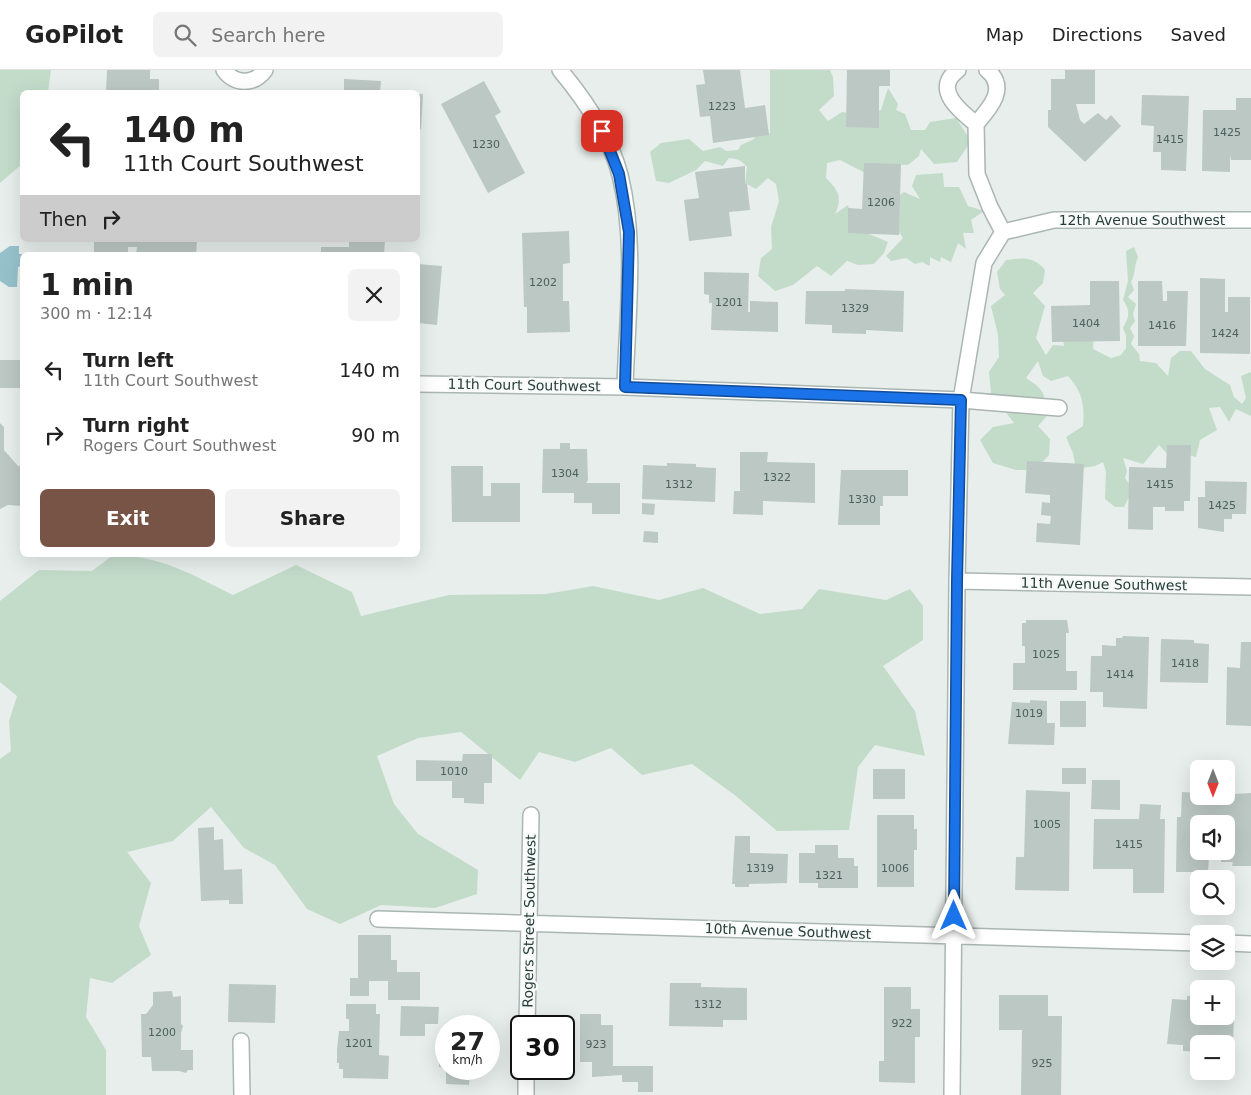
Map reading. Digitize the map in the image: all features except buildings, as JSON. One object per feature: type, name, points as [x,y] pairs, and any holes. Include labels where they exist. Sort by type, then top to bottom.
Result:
[{"type":"street","points":[[224,70],[232,78],[240,81],[255,79],[265,70]]},
{"type":"street","points":[[560,70],[579,94],[602,131],[619,174],[629,232],[625,387]]},
{"type":"street","points":[[958,70],[950,79],[949,95],[957,109],[976,124]]},
{"type":"street","points":[[952,1095],[957,581],[961,400],[984,263],[1004,232],[990,207],[977,174],[976,124],[993,103],[996,96],[995,80],[987,70]]},
{"type":"street","name":"12th Avenue Southwest","points":[[1004,232],[1054,220],[1251,220]]},
{"type":"street","name":"11th Court Southwest","points":[[420,384],[625,387],[961,400]]},
{"type":"street","points":[[961,400],[1059,408]]},
{"type":"street","name":"11th Avenue Southwest","points":[[957,581],[1251,587]]},
{"type":"street","name":"Rogers Street Southwest","points":[[527,1015],[531,816]]},
{"type":"street","name":"10th Avenue Southwest","points":[[378,919],[1190,942]]},
{"type":"street","points":[[1235,943],[1251,944]]},
{"type":"street","points":[[241,1041],[242,1095]]},
{"type":"street","points":[[526,1080],[526,1095]]},
{"type":"green space","points":[[0,70],[51,70],[48,90],[20,90],[20,166],[0,183]]},
{"type":"green space","points":[[770,70],[830,70],[833,77],[834,96],[819,110],[828,121],[842,112],[872,116],[881,110],[888,88],[898,104],[896,110],[905,114],[911,130],[925,130],[930,122],[956,118],[971,141],[957,162],[934,164],[921,149],[919,156],[908,165],[890,164],[877,179],[840,160],[827,163],[826,178],[834,186],[839,198],[835,214],[848,205],[851,218],[887,232],[869,234],[888,242],[884,253],[874,264],[858,265],[847,261],[831,276],[817,266],[793,285],[775,291],[758,276],[761,258],[772,249],[771,227],[779,201],[776,184],[768,178],[756,189],[745,183],[747,167],[739,160],[729,158],[723,166],[705,161],[696,170],[669,183],[656,181],[650,152],[661,143],[689,139],[703,151],[720,147],[726,151],[738,150],[741,145],[754,139],[761,127],[770,134]]},
{"type":"green space","points":[[943,173],[944,187],[959,187],[968,206],[984,211],[971,220],[974,233],[963,233],[966,249],[958,243],[951,262],[941,257],[940,262],[930,257],[930,266],[922,262],[915,264],[906,258],[891,261],[886,256],[903,238],[899,232],[900,195],[904,192],[920,199],[912,186],[916,175]]},
{"type":"green space","points":[[1134,247],[1138,257],[1131,282],[1134,290],[1128,297],[1136,304],[1133,314],[1135,321],[1130,328],[1134,336],[1131,344],[1139,354],[1140,361],[1156,363],[1168,376],[1171,358],[1180,351],[1191,351],[1205,369],[1230,385],[1234,397],[1242,404],[1246,398],[1241,376],[1251,372],[1251,416],[1236,409],[1229,422],[1220,407],[1209,408],[1217,430],[1200,440],[1196,457],[1181,453],[1173,460],[1159,445],[1143,464],[1123,458],[1127,471],[1125,478],[1133,489],[1124,507],[1115,507],[1105,499],[1106,472],[1103,462],[1095,466],[1076,469],[1073,453],[1066,437],[1083,426],[1083,405],[1077,387],[1068,376],[1051,381],[1043,376],[1038,361],[1026,378],[1040,389],[1046,402],[1047,416],[1038,426],[1050,439],[1049,455],[1035,470],[1016,470],[993,463],[980,440],[993,427],[1014,423],[991,393],[989,372],[999,357],[998,335],[991,306],[1005,295],[1000,289],[997,272],[1006,260],[1032,260],[1041,265],[1045,270],[1043,283],[1033,293],[1045,306],[1036,338],[1046,355],[1053,345],[1064,346],[1063,339],[1094,335],[1093,349],[1111,358],[1121,355],[1126,348],[1126,335],[1123,328],[1128,317],[1128,311],[1123,300],[1128,281],[1126,251]]},
{"type":"green space","points":[[110,557],[146,558],[190,574],[233,595],[296,565],[352,592],[361,616],[449,595],[546,594],[593,586],[659,600],[703,588],[760,614],[802,609],[819,589],[886,600],[910,589],[923,606],[923,640],[883,666],[915,711],[925,756],[875,745],[858,767],[849,830],[777,831],[736,796],[692,764],[642,775],[611,748],[575,762],[539,752],[520,780],[461,732],[418,738],[377,756],[394,804],[418,834],[478,870],[477,894],[435,908],[381,905],[340,924],[307,909],[275,865],[244,848],[211,807],[173,841],[127,852],[151,883],[139,926],[151,955],[112,983],[90,978],[86,1017],[106,1050],[106,1095],[0,1095],[0,759],[11,751],[9,721],[17,696],[0,682],[0,601],[39,570],[92,571]]},
{"type":"water","points":[[10,246],[19,246],[20,266],[18,267],[17,287],[9,287],[0,281],[0,253]]},
{"type":"route","points":[[602,131],[619,174],[629,232],[625,387],[961,400],[957,581],[954,916]]}]
